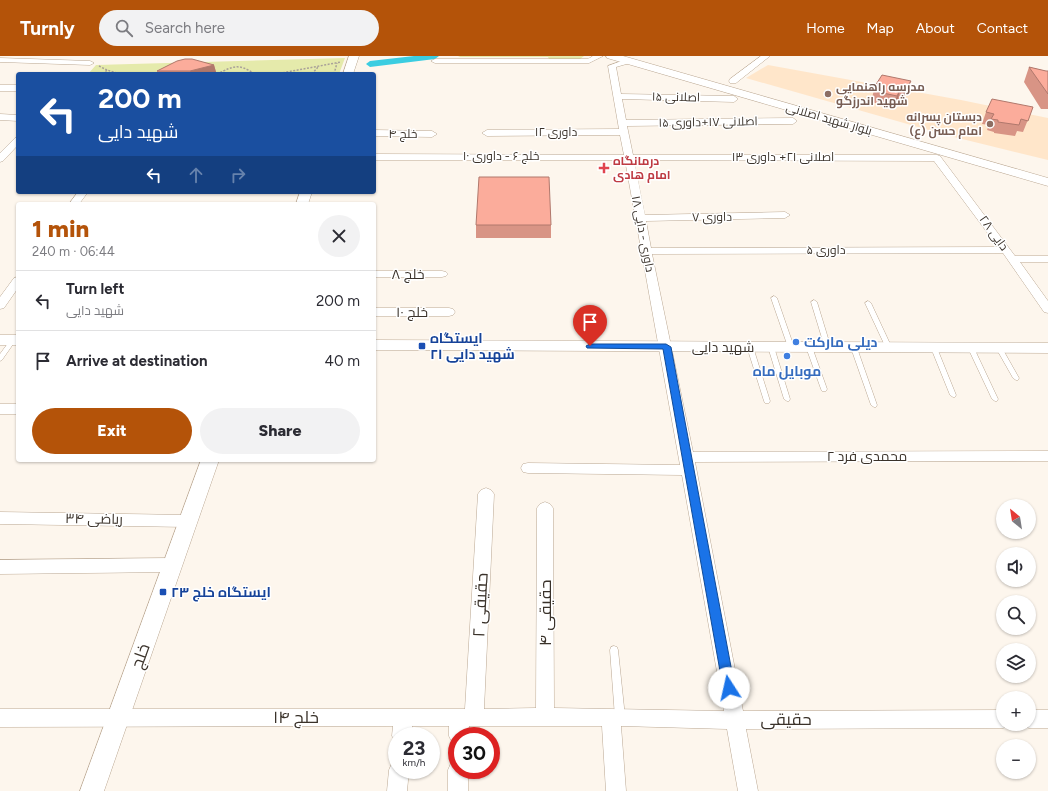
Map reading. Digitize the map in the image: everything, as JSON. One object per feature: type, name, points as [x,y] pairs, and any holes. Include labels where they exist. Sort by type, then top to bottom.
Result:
[{"type":"main road","name":"بلوار شهید اصلانی","points":[[611,56],[1048,182]]},
{"type":"main road","name":"بلوار شهید اصلانی","points":[[647,56],[976,149]]},
{"type":"street","points":[[82,72],[97,56]]},
{"type":"street","points":[[435,61],[589,61],[600,56]]},
{"type":"street","points":[[349,72],[354,58]]},
{"type":"street","points":[[733,81],[767,58]]},
{"type":"street","points":[[0,60],[90,63]]},
{"type":"street","name":"داوری - دایی ۱۸","points":[[627,61],[612,66],[646,251],[688,464],[748,791]]},
{"type":"street","points":[[0,88],[16,88]]},
{"type":"street","name":"اصلانی ۱۵","points":[[618,96],[734,99]]},
{"type":"street","points":[[0,117],[16,118]]},
{"type":"street","name":"اصلانی ۱۷+داوری ۱۵","points":[[624,128],[793,121]]},
{"type":"street","name":"داوری ۱۲","points":[[487,133],[624,128]]},
{"type":"street","name":"خلج ۴","points":[[376,134],[432,134]]},
{"type":"street","points":[[0,159],[3,152],[16,142]]},
{"type":"street","points":[[3,152],[16,152]]},
{"type":"street","name":"خلج ۶ - داوری ۱۰","points":[[376,157],[629,156]]},
{"type":"street","name":"اصلانی ۲۱+ داوری ۱۳","points":[[629,156],[937,158]]},
{"type":"street","name":"دایی ۲۸","points":[[937,158],[1048,309]]},
{"type":"street","name":"داوری ۷","points":[[640,218],[785,215]]},
{"type":"street","name":"داوری ۵","points":[[646,251],[1009,255],[1048,259]]},
{"type":"street","name":"خلج ۸","points":[[376,274],[442,274]]},
{"type":"street","points":[[0,305],[16,283]]},
{"type":"street","name":"خلج ۱۰","points":[[376,312],[449,312]]},
{"type":"street","name":"شهید دایی","points":[[376,346],[1048,348]]},
{"type":"street","points":[[0,409],[16,409]]},
{"type":"street","name":"محمدی فرد ۲","points":[[528,468],[1048,456]]},
{"type":"street","name":"خلج","points":[[92,791],[209,462]]},
{"type":"street","name":"حقیقی ۲","points":[[462,727],[466,717],[486,494]]},
{"type":"street","name":"حقیقی ۴","points":[[545,508],[545,717]]},
{"type":"street","name":"ریاضی ۳۴","points":[[0,518],[188,520]]},
{"type":"street","points":[[0,567],[172,565]]},
{"type":"street","points":[[402,727],[403,717]]},
{"type":"street","name":"حقیقی","points":[[466,717],[616,717],[735,720],[996,719]]},
{"type":"street","name":"خلج ۱۴","points":[[0,718],[466,717]]},
{"type":"street","points":[[616,717],[616,791]]},
{"type":"street","points":[[1036,719],[1048,719]]},
{"type":"street","points":[[397,791],[398,779]]},
{"type":"street","points":[[458,779],[458,791]]},
{"type":"lane","points":[[774,298],[791,347]]},
{"type":"lane","points":[[814,302],[828,348]]},
{"type":"lane","points":[[868,303],[889,348]]},
{"type":"lane","points":[[0,359],[10,340]]},
{"type":"lane","points":[[750,347],[767,400]]},
{"type":"lane","points":[[771,347],[787,399]]},
{"type":"lane","points":[[809,347],[824,389]]},
{"type":"lane","points":[[854,348],[874,405]]},
{"type":"lane","points":[[934,348],[954,395]]},
{"type":"lane","points":[[971,348],[995,399]]},
{"type":"lane","points":[[999,348],[1016,378]]},
{"type":"lane","points":[[614,650],[616,717]]},
{"type":"path","points":[[286,72],[337,63],[354,58]]},
{"type":"path","points":[[335,72],[337,63]]},
{"type":"path","points":[[221,72],[234,66],[247,69],[252,72]]},
{"type":"path","points":[[314,72],[318,66]]},
{"type":"shaded area","points":[[768,65],[961,100],[1048,118],[1048,160],[946,135],[746,78]]},
{"type":"green space","points":[[584,56],[580,59],[549,59],[548,57],[458,57]]},
{"type":"green space","points":[[345,58],[340,72],[90,72],[96,65]]},
{"type":"building","points":[[192,59],[214,65],[190,71],[157,71],[177,61]]},
{"type":"building","points":[[1029,67],[1048,71],[1048,94]]},
{"type":"building","points":[[882,75],[911,81],[904,91],[900,90],[897,96],[874,91],[878,86],[875,86]]},
{"type":"building","points":[[992,99],[1033,107],[1028,121],[1021,119],[1019,125],[998,122],[998,120],[991,119],[994,114],[986,112]]},
{"type":"building","points":[[479,177],[549,177],[551,225],[476,225]]},
{"type":"waterway","points":[[370,64],[435,56]]},
{"type":"place","name":"مدرسه راهنمایی شهید اندرزگو","points":[[828,94]]},
{"type":"place","name":"دبستان پسرانه امام حسن (ع)","points":[[990,124]]},
{"type":"place","name":"درمانگاه امام هادی","points":[[604,168]]},
{"type":"place","name":"دیلی مارکت","points":[[796,342]]},
{"type":"place","name":"ایستگاه شهید دایی ۲۱","points":[[422,346]]},
{"type":"place","name":"موبایل ماه","points":[[787,356]]},
{"type":"place","name":"ایستگاه خلج ۲۳","points":[[163,592]]},
{"type":"route","points":[[590,346],[666,347],[729,688]]}]
